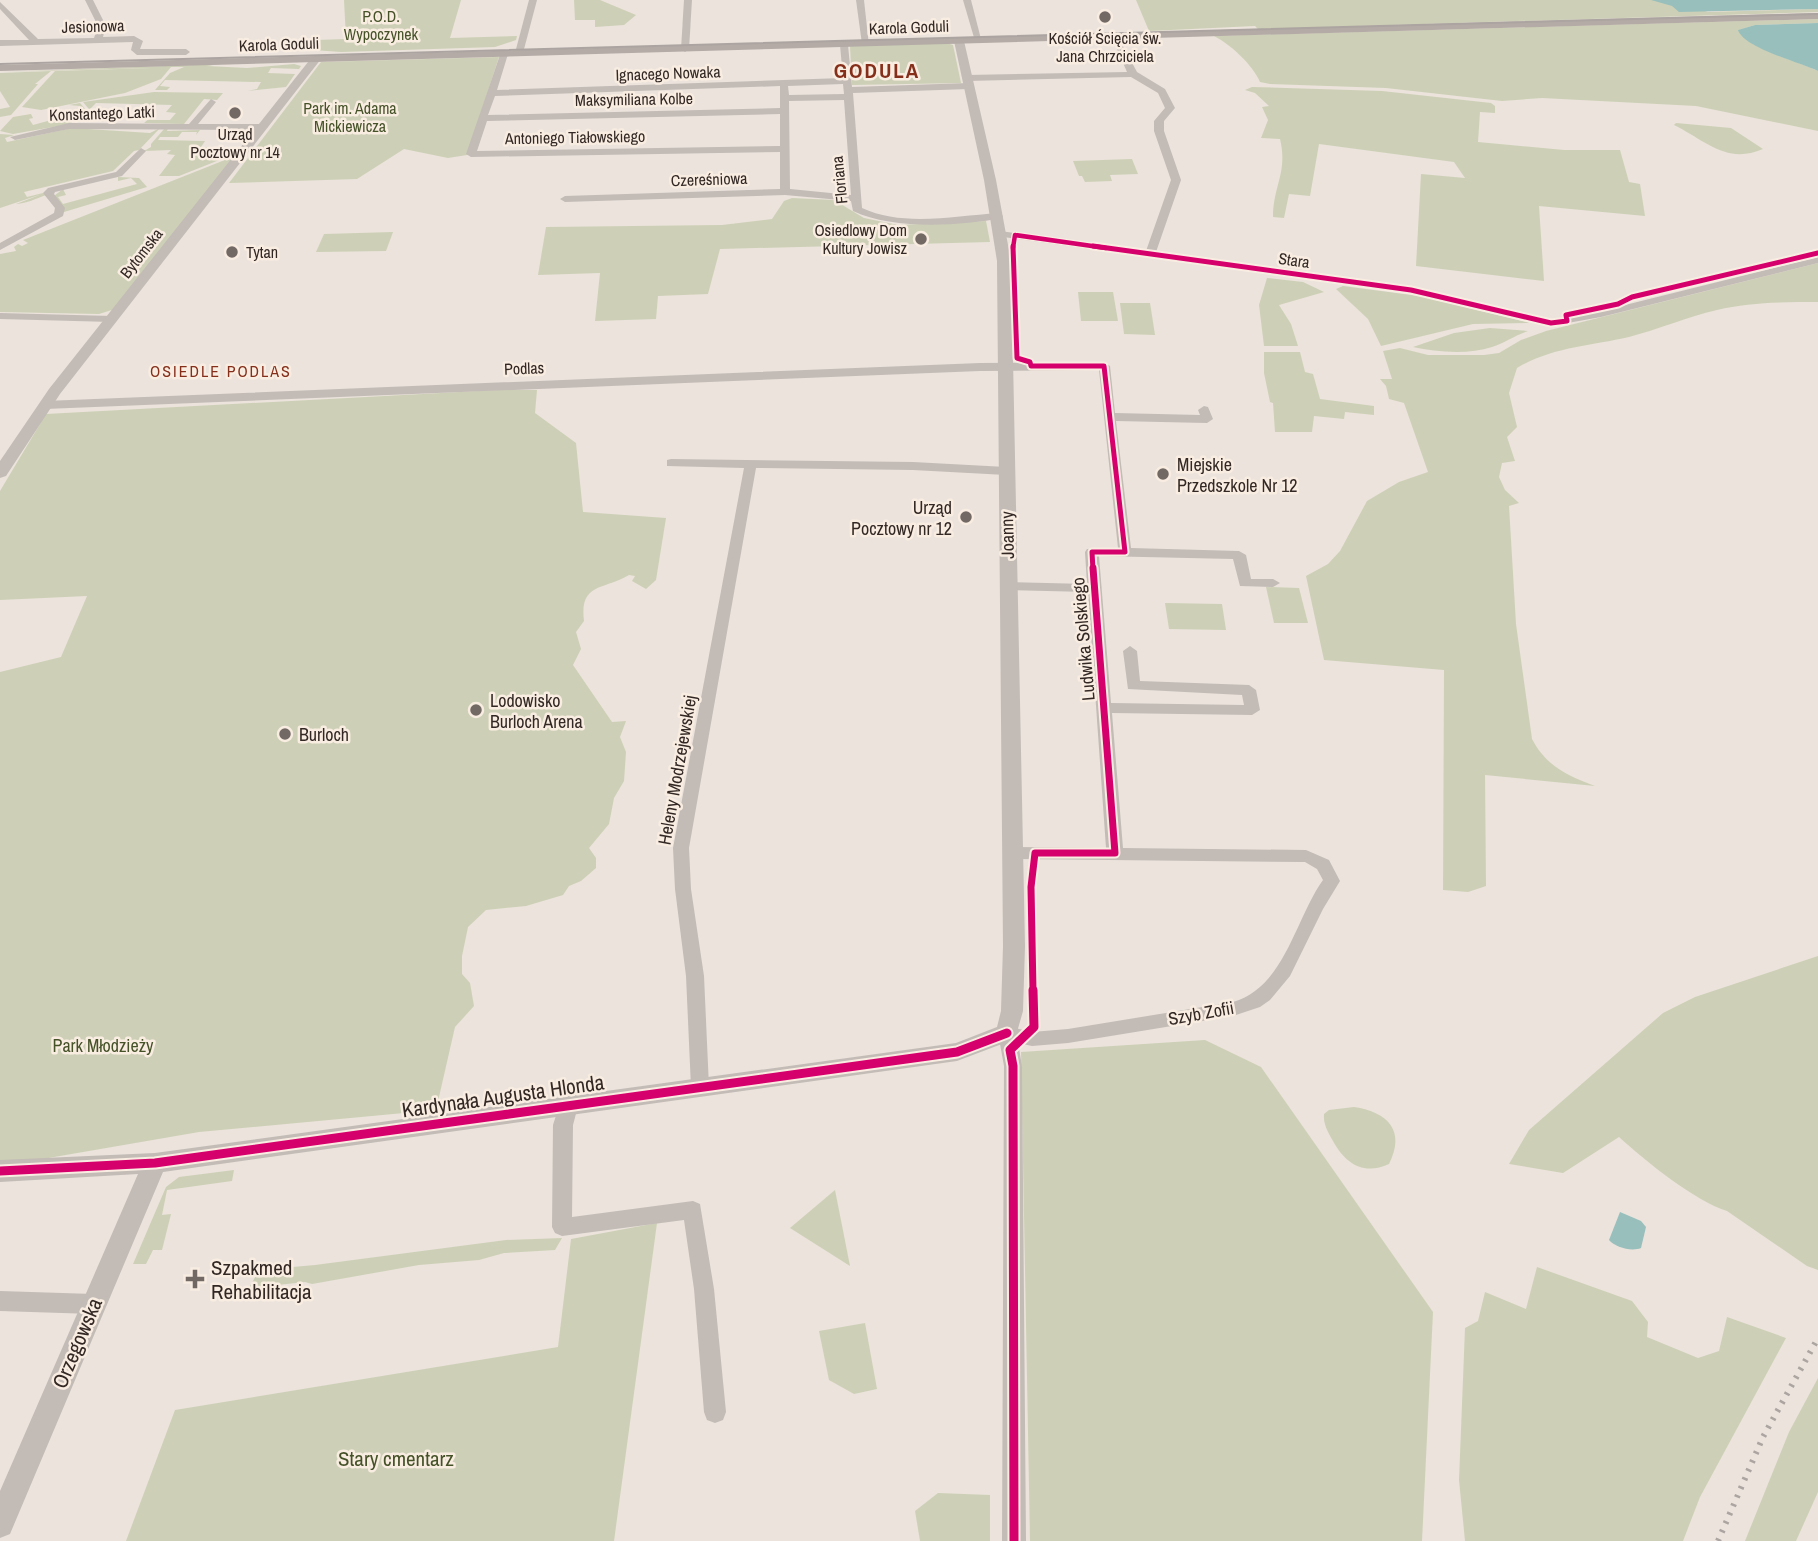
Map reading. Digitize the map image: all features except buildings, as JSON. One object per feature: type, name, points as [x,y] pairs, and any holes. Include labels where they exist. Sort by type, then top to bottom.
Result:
[{"type":"main road","name":"Karola Goduli","points":[[0,68],[1818,16]]},
{"type":"street","points":[[89,0],[102,26],[98,40]]},
{"type":"street","points":[[519,53],[533,0]]},
{"type":"street","points":[[685,49],[688,0]]},
{"type":"street","points":[[860,0],[866,44]]},
{"type":"street","points":[[967,0],[979,41]]},
{"type":"street","points":[[0,4],[36,42]]},
{"type":"street","points":[[1114,37],[1133,74],[1161,91],[1170,108],[1159,121],[1159,131],[1176,180],[1150,253]]},
{"type":"street","name":"Jesionowa","points":[[0,43],[136,40],[139,41],[135,50],[137,52],[186,52],[178,63]]},
{"type":"street","name":"Joanny","points":[[960,41],[998,216],[1004,261],[1014,983],[1007,1033]]},
{"type":"street","name":"Floriana","points":[[844,45],[857,209],[863,214],[889,220],[998,216]]},
{"type":"street","name":"Antoniego Tiałowskiego","points":[[504,54],[471,155],[785,149]]},
{"type":"street","name":"Bytomska","points":[[0,473],[45,405],[316,59]]},
{"type":"street","points":[[785,99],[847,89],[1133,74]]},
{"type":"street","points":[[784,83],[785,192]]},
{"type":"street","name":"Ignacego Nowaka","points":[[491,93],[784,83],[847,89]]},
{"type":"street","points":[[191,127],[211,102]]},
{"type":"street","name":"Maksymiliana Kolbe","points":[[483,118],[785,111]]},
{"type":"street","name":"Konstantego Latki","points":[[15,137],[69,126],[263,127]]},
{"type":"street","points":[[0,247],[60,214],[60,208],[48,193],[52,190],[119,174],[141,151]]},
{"type":"street","name":"Czereśniowa","points":[[565,199],[785,192],[855,198]]},
{"type":"street","name":"Stara","points":[[1000,234],[1411,290],[1551,323],[1601,314],[1818,260]]},
{"type":"street","points":[[0,317],[112,318]]},
{"type":"street","points":[[1005,366],[1104,366],[1125,552],[1239,555],[1245,583],[1273,583]]},
{"type":"street","name":"Podlas","points":[[45,405],[1005,366]]},
{"type":"street","points":[[1110,417],[1207,419],[1204,410]]},
{"type":"street","points":[[671,463],[1006,471]]},
{"type":"street","name":"Heleny Modrzejewskiej","points":[[700,1087],[695,976],[683,889],[681,848],[751,463]]},
{"type":"street","name":"Ludwika Solskiego","points":[[1115,853],[1092,552],[1125,552]]},
{"type":"street","points":[[1007,586],[1095,588]]},
{"type":"street","points":[[1105,708],[1252,710],[1249,690],[1133,687],[1130,651]]},
{"type":"street","points":[[1013,853],[1115,853]]},
{"type":"street","name":"Szyb Zofii","points":[[1007,1033],[1032,1039],[1068,1036],[1250,1004],[1265,995],[1286,965],[1322,892],[1332,881],[1328,868],[1307,856],[1115,853]]},
{"type":"street","points":[[1007,1033],[1013,1066],[1014,1541]]},
{"type":"street","name":"Kardynała Augusta Hlonda","points":[[0,1171],[155,1163],[957,1052],[1007,1033]]},
{"type":"street","points":[[568,1106],[563,1125],[562,1227],[693,1210],[704,1289],[715,1412]]},
{"type":"street","name":"Orzegowska","points":[[0,1524],[155,1163]]},
{"type":"street","points":[[0,1301],[93,1304]]},
{"type":"green space","name":"P.O.D. Wypoczynek","points":[[344,0],[461,0],[450,38],[517,36],[516,40],[495,47],[341,52],[313,50],[318,47],[313,45],[316,40],[346,39]]},
{"type":"green space","points":[[574,0],[600,0],[636,15],[624,25],[595,27],[595,20],[575,20]]},
{"type":"green space","points":[[1136,0],[1674,0],[1708,12],[1818,9],[1818,12],[1149,31]]},
{"type":"green space","points":[[1818,19],[1818,23],[1755,25],[1739,30],[1744,37],[1762,49],[1818,71],[1818,131],[1696,106],[1542,98],[1502,101],[1386,88],[1270,84],[1260,82],[1240,56],[1214,36]]},
{"type":"green space","points":[[953,45],[961,83],[852,85],[850,46]]},
{"type":"green space","name":"Park im. Adama Mickiewicza","points":[[499,57],[467,155],[448,158],[404,149],[357,179],[229,183],[321,62]]},
{"type":"green space","points":[[220,64],[207,66],[301,66],[299,69],[271,68],[268,73],[295,74],[286,87],[247,91],[257,89],[261,82],[165,80],[160,86],[170,87],[167,90],[155,90],[170,73],[184,67],[171,67],[161,79],[125,93],[41,110],[22,107],[55,71],[151,68],[0,72]]},
{"type":"green space","points":[[51,71],[35,84],[38,84],[11,115],[0,117],[0,109],[10,107],[0,91],[0,73]]},
{"type":"green space","points":[[1252,87],[1382,91],[1491,103],[1495,106],[1495,113],[1480,112],[1478,142],[1564,150],[1620,150],[1629,182],[1640,184],[1645,216],[1539,206],[1544,281],[1416,266],[1421,174],[1465,178],[1454,162],[1319,144],[1310,196],[1289,194],[1284,218],[1273,217],[1282,151],[1280,139],[1261,138],[1268,120],[1262,107],[1269,106],[1255,93],[1245,90]]},
{"type":"green space","points":[[154,92],[223,93],[217,100],[204,99],[184,124],[144,123],[151,117],[156,117],[154,120],[170,120],[176,113],[166,112],[172,105],[96,103],[90,109],[100,110],[94,115],[83,102]]},
{"type":"green space","points":[[80,103],[86,110],[70,124],[13,134],[0,131],[13,117],[31,114],[33,118],[29,119],[33,125],[84,111],[80,106],[69,105]]},
{"type":"green space","points":[[1676,123],[1731,128],[1763,149],[1751,153],[1729,153],[1709,145],[1674,125]]},
{"type":"green space","points":[[72,128],[150,133],[160,128],[113,171],[24,192],[27,197],[43,193],[46,195],[0,208],[0,134],[14,135],[5,138],[7,142]]},
{"type":"green space","points":[[165,128],[168,128],[167,131],[200,130],[196,135],[197,132],[182,132],[178,137],[160,137],[158,140],[205,141],[201,147],[236,149],[232,155],[179,176],[159,176],[175,155],[167,154],[171,150],[144,151],[151,147]]},
{"type":"green space","points":[[235,156],[115,309],[99,314],[0,312],[0,254],[16,251],[14,247],[18,244],[22,246],[28,243],[23,240]]},
{"type":"green space","points":[[1132,159],[1138,174],[1110,175],[1112,181],[1085,182],[1082,176],[1079,176],[1073,161]]},
{"type":"green space","points":[[118,177],[139,178],[147,187],[64,212],[54,196],[63,189],[66,195],[58,197],[63,204],[137,184],[131,178],[118,181]]},
{"type":"green space","points":[[792,198],[834,200],[864,218],[898,225],[986,221],[990,242],[720,249],[708,294],[658,296],[656,319],[595,321],[600,273],[538,275],[546,227],[722,225],[772,219],[784,201]]},
{"type":"green space","points":[[393,232],[386,251],[316,252],[324,234]]},
{"type":"green space","points":[[1818,263],[1818,302],[1780,302],[1729,307],[1629,337],[1558,351],[1517,368],[1509,393],[1517,427],[1507,437],[1515,461],[1502,463],[1499,477],[1505,490],[1519,503],[1509,506],[1516,624],[1532,739],[1544,756],[1559,769],[1595,786],[1485,775],[1486,886],[1468,892],[1443,890],[1444,670],[1324,660],[1306,576],[1328,564],[1340,551],[1367,501],[1399,482],[1428,472],[1404,403],[1389,399],[1386,386],[1380,379],[1392,379],[1383,351],[1400,348],[1428,355],[1499,353],[1521,340],[1546,331]]},
{"type":"green space","points":[[1267,278],[1303,282],[1324,292],[1279,305],[1291,324],[1298,346],[1264,346],[1259,305]]},
{"type":"green space","points":[[1343,286],[1419,296],[1530,323],[1473,324],[1381,346],[1368,319],[1336,289]]},
{"type":"green space","points":[[1078,292],[1113,292],[1118,321],[1081,321]]},
{"type":"green space","points":[[1120,303],[1150,303],[1155,335],[1124,334]]},
{"type":"green space","points":[[1490,328],[1528,331],[1492,347],[1473,351],[1413,347],[1454,333]]},
{"type":"green space","points":[[1264,352],[1300,352],[1305,372],[1313,374],[1320,399],[1374,406],[1374,415],[1345,412],[1344,419],[1314,416],[1312,432],[1275,432],[1273,403],[1270,402],[1264,373]]},
{"type":"green space","name":"Park Młodzieży","points":[[537,390],[535,413],[576,443],[583,512],[666,518],[656,580],[646,589],[632,581],[635,576],[629,575],[596,589],[586,599],[584,621],[576,632],[581,649],[573,665],[612,722],[626,721],[620,737],[626,752],[624,781],[614,798],[609,824],[589,848],[596,858],[596,868],[581,881],[569,886],[563,895],[526,906],[486,910],[468,927],[462,956],[462,974],[470,983],[474,1006],[455,1027],[436,1110],[199,1132],[31,1161],[0,1162],[0,672],[61,657],[87,596],[0,600],[0,491],[46,414]]},
{"type":"green space","points":[[1266,587],[1299,588],[1308,623],[1274,623]]},
{"type":"green space","points":[[1165,603],[1222,604],[1226,630],[1169,629]]},
{"type":"green space","points":[[1818,956],[1818,1270],[1807,1266],[1727,1211],[1685,1189],[1619,1137],[1563,1173],[1509,1164],[1529,1130],[1663,1013],[1695,997]]},
{"type":"green space","points":[[1205,1040],[1261,1067],[1433,1312],[1422,1541],[1030,1541],[1021,1052]]},
{"type":"green space","points":[[1354,1107],[1376,1113],[1391,1125],[1395,1142],[1389,1164],[1371,1169],[1363,1168],[1349,1161],[1338,1149],[1326,1128],[1324,1114],[1329,1110]]},
{"type":"green space","points":[[234,1170],[232,1181],[167,1190],[162,1215],[171,1214],[162,1250],[153,1250],[146,1264],[133,1264],[166,1187],[179,1177]]},
{"type":"green space","points":[[835,1190],[850,1266],[790,1228]]},
{"type":"green space","name":"Stary cmentarz","points":[[657,1223],[614,1541],[126,1541],[175,1410],[558,1347],[571,1239]]},
{"type":"green space","points":[[562,1238],[555,1250],[504,1253],[479,1260],[419,1265],[312,1284],[305,1282],[249,1288],[259,1270],[506,1240]]},
{"type":"green space","points":[[1537,1267],[1632,1301],[1648,1322],[1647,1337],[1698,1358],[1719,1351],[1727,1317],[1786,1338],[1700,1497],[1683,1541],[1465,1541],[1459,1480],[1465,1328],[1478,1321],[1485,1292],[1526,1309]]},
{"type":"green space","points":[[865,1323],[877,1389],[854,1394],[829,1380],[819,1331]]},
{"type":"green space","points":[[1818,1378],[1818,1492],[1796,1541],[1745,1541],[1789,1432]]},
{"type":"green space","points":[[938,1493],[990,1495],[990,1541],[920,1541],[915,1511]]},
{"type":"water","points":[[1651,0],[1818,0],[1818,9],[1679,12],[1672,6]]},
{"type":"water","points":[[1818,23],[1818,71],[1761,49],[1742,37],[1738,30],[1755,25]]},
{"type":"water","points":[[1620,1212],[1641,1221],[1646,1227],[1641,1248],[1624,1248],[1609,1240]]},
{"type":"tram line","points":[[0,64],[1818,14]]},
{"type":"railway","points":[[1718,1541],[1763,1437],[1818,1338]]},
{"type":"cycle path","points":[[1014,1541],[1013,1066],[1010,1050],[1034,1027],[1031,887],[1035,853],[1115,853],[1092,552],[1125,552],[1104,366],[1031,366],[1030,362],[1017,358],[1013,244],[1015,235],[1411,290],[1551,323],[1567,321],[1566,315],[1618,304],[1632,297],[1818,253]]},
{"type":"cycle path","points":[[0,1171],[155,1163],[957,1052],[1007,1033]]},
{"type":"place","name":"Kościół Ścięcia św. Jana Chrzciciela","points":[[1105,17]]},
{"type":"place","name":"Urząd Pocztowy nr 14","points":[[235,113]]},
{"type":"place","name":"Osiedlowy Dom Kultury Jowisz","points":[[921,239]]},
{"type":"place","name":"Tytan","points":[[232,252]]},
{"type":"place","name":"Miejskie Przedszkole Nr 12","points":[[1163,474]]},
{"type":"place","name":"Urząd Pocztowy nr 12","points":[[966,517]]},
{"type":"place","name":"Lodowisko Burloch Arena","points":[[476,710]]},
{"type":"place","name":"Burloch","points":[[285,734]]},
{"type":"place","name":"Szpakmed Rehabilitacja","points":[[195,1279]]},
{"type":"district","name":"GODULA","points":[[877,70]]},
{"type":"district","name":"OSIEDLE PODLAS","points":[[221,371]]}]
